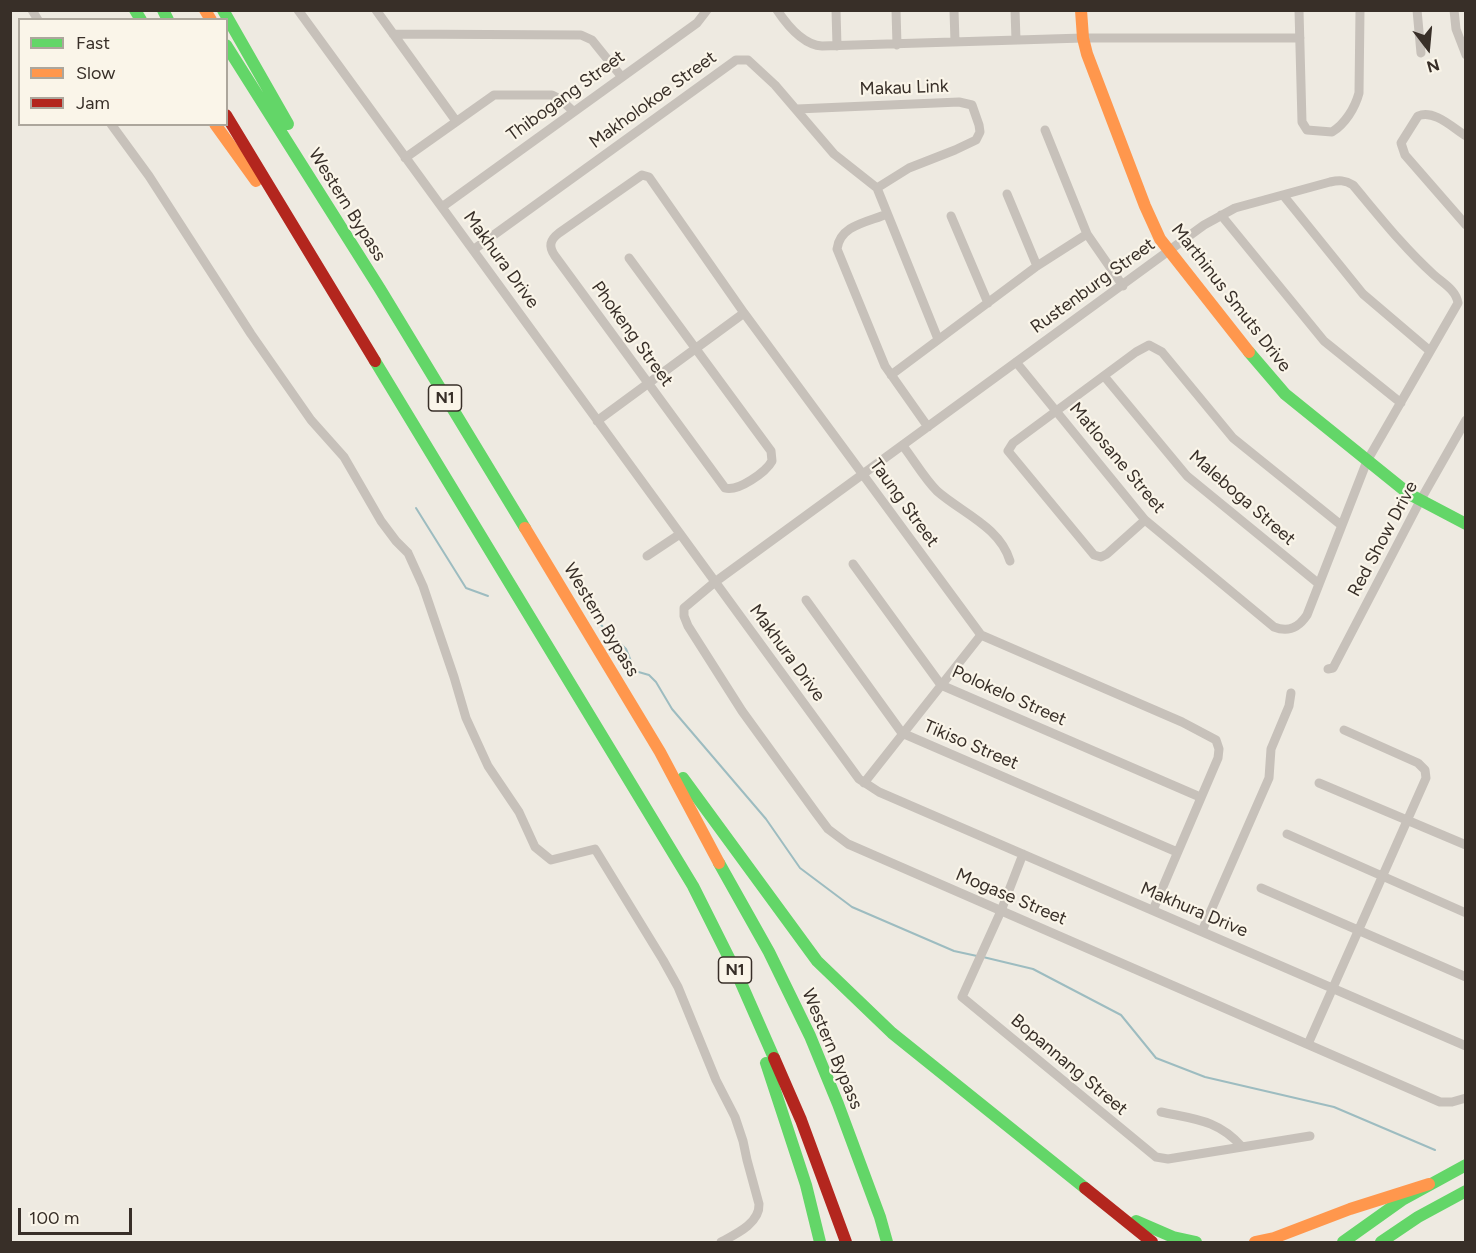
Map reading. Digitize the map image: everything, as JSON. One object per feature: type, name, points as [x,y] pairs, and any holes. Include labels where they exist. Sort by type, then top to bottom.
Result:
[{"type":"main road","name":"Marthinus Smuts Drive","points":[[1081,10],[1083,38],[1092,67],[1145,206],[1168,251],[1275,385],[1420,501],[1466,524]]},
{"type":"main road","points":[[228,19],[346,223],[380,289]]},
{"type":"main road","name":"Western Bypass","points":[[228,48],[380,289],[660,753],[769,952],[810,1036],[880,1217],[887,1242]]},
{"type":"main road","name":"N1","points":[[228,117],[687,876],[738,976],[801,1120],[846,1242]]},
{"type":"main road","points":[[216,126],[340,303]]},
{"type":"main road","points":[[660,753],[689,786],[770,900],[817,961],[892,1033],[1152,1242]]},
{"type":"main road","points":[[738,976],[806,1185],[820,1242]]},
{"type":"main road","points":[[1050,1159],[1128,1216],[1162,1233],[1196,1242]]},
{"type":"main road","points":[[1343,1242],[1379,1215],[1429,1184],[1466,1165]]},
{"type":"main road","points":[[1255,1242],[1274,1238],[1350,1209],[1429,1184]]},
{"type":"main road","points":[[1381,1242],[1418,1217],[1466,1191]]},
{"type":"street","name":"Makhura Drive","points":[[298,10],[855,775],[864,783],[879,792],[1466,1046]]},
{"type":"street","points":[[376,10],[456,121]]},
{"type":"street","name":"Thibogang Street","points":[[442,207],[697,23],[707,10]]},
{"type":"street","points":[[777,10],[803,39],[817,46],[1083,38],[1300,38]]},
{"type":"street","points":[[836,10],[837,46]]},
{"type":"street","points":[[896,10],[897,45]]},
{"type":"street","points":[[954,10],[955,42]]},
{"type":"street","points":[[1015,10],[1016,40]]},
{"type":"street","points":[[1299,10],[1302,122],[1307,130],[1332,132],[1344,122],[1355,104],[1359,88],[1360,10]]},
{"type":"street","points":[[1417,10],[1421,53]]},
{"type":"street","points":[[1454,10],[1456,29],[1466,55]]},
{"type":"street","points":[[393,34],[581,35],[591,40],[621,76]]},
{"type":"street","name":"Makholokoe Street","points":[[473,250],[736,60],[748,60],[753,63],[797,109],[834,154],[877,188]]},
{"type":"street","points":[[405,158],[490,97],[500,94],[552,95],[561,99],[573,111]]},
{"type":"street","name":"Makau Link","points":[[797,109],[959,102],[972,105],[980,125],[980,132],[976,140],[909,168],[877,188]]},
{"type":"street","points":[[1466,136],[1438,119],[1422,114],[1418,116],[1401,143],[1405,155],[1466,225]]},
{"type":"street","points":[[112,126],[149,177],[250,334],[311,420],[344,457],[381,521],[408,553],[423,586],[466,718],[488,766],[519,812],[535,847],[551,860],[595,849],[678,987],[716,1080],[735,1117],[759,1204],[759,1211],[752,1222],[721,1242]]},
{"type":"street","points":[[1045,130],[1087,234],[1123,286]]},
{"type":"street","name":"Phokeng Street","points":[[649,177],[643,174],[631,181],[559,233],[550,245],[555,256],[725,488],[735,489],[764,471],[772,461],[771,451],[697,348]]},
{"type":"street","name":"Taung Street","points":[[649,177],[744,313],[981,635]]},
{"type":"street","name":"Rustenburg Street","points":[[715,582],[1168,251],[1221,215],[1235,208],[1336,180],[1353,185],[1405,248],[1457,297],[1458,303],[1368,461],[1341,525],[1311,608],[1304,620],[1294,628],[1287,630]]},
{"type":"street","points":[[877,188],[938,339]]},
{"type":"street","points":[[1007,195],[1037,266]]},
{"type":"street","points":[[1283,195],[1363,294],[1430,351]]},
{"type":"street","points":[[887,214],[848,230],[840,238],[837,249],[881,358],[928,426]]},
{"type":"street","points":[[1221,215],[1324,341],[1401,403]]},
{"type":"street","points":[[951,216],[988,303]]},
{"type":"street","points":[[891,375],[1037,266],[1087,234]]},
{"type":"street","points":[[629,258],[697,348]]},
{"type":"street","points":[[597,421],[744,313]]},
{"type":"street","points":[[1145,520],[1107,554],[1101,557],[1094,555],[1009,453],[1009,448],[1056,411],[1149,345],[1156,348],[1233,438],[1341,525]]},
{"type":"street","name":"Matlosane Street","points":[[1016,362],[1145,520],[1274,627],[1287,630]]},
{"type":"street","name":"Maleboga Street","points":[[1104,376],[1187,476],[1319,584]]},
{"type":"street","name":"Red Show Drive","points":[[1328,669],[1334,668],[1420,501],[1466,420]]},
{"type":"street","points":[[903,446],[937,490],[984,525],[1000,540],[1010,561]]},
{"type":"street","points":[[647,556],[680,534]]},
{"type":"street","name":"Polokelo Street","points":[[853,564],[941,686],[1200,797]]},
{"type":"street","name":"Mogase Street","points":[[715,582],[684,608],[688,626],[742,711],[828,829],[848,844],[1440,1102],[1452,1102],[1466,1098]]},
{"type":"street","name":"Tikiso Street","points":[[806,600],[902,733],[1177,852]]},
{"type":"street","points":[[864,783],[981,635],[1182,722],[1210,735],[1218,743],[1218,758],[1153,910]]},
{"type":"street","points":[[1202,931],[1269,778],[1271,749],[1289,706],[1290,693]]},
{"type":"street","points":[[1308,1044],[1425,782],[1426,775],[1423,766],[1344,730]]},
{"type":"street","points":[[1320,783],[1466,845]]},
{"type":"street","points":[[1287,834],[1466,913]]},
{"type":"street","name":"Bopannang Street","points":[[1023,854],[1001,911],[962,997],[1156,1157],[1168,1159],[1310,1136]]},
{"type":"street","points":[[1261,888],[1466,977]]},
{"type":"street","points":[[1161,1112],[1192,1118],[1221,1128],[1231,1134],[1242,1147]]},
{"type":"waterway","points":[[416,508],[466,588],[488,596]]},
{"type":"waterway","points":[[600,624],[626,649],[635,671],[649,675],[656,682],[672,709],[766,819],[800,868],[852,907],[954,951],[977,956]]},
{"type":"waterway","points":[[983,957],[1033,969],[1121,1015],[1156,1058],[1205,1077],[1334,1107],[1435,1150]]},
{"type":"traffic: fast","points":[[135,10],[140,18]]},
{"type":"traffic: fast","points":[[163,10],[167,18]]},
{"type":"traffic: fast","points":[[223,10],[228,18]]},
{"type":"traffic: fast","points":[[228,19],[288,124]]},
{"type":"traffic: fast","points":[[228,48],[380,289],[525,528]]},
{"type":"traffic: fast","points":[[1249,352],[1285,394],[1409,494],[1466,524]]},
{"type":"traffic: fast","points":[[375,361],[693,886],[738,976],[774,1058]]},
{"type":"traffic: fast","points":[[683,778],[817,961],[892,1033],[1085,1188]]},
{"type":"traffic: fast","points":[[719,863],[769,952],[810,1036],[838,1104],[887,1242]]},
{"type":"traffic: fast","points":[[766,1063],[806,1185],[820,1242]]},
{"type":"traffic: fast","points":[[1343,1242],[1402,1200],[1466,1165]]},
{"type":"traffic: fast","points":[[1381,1242],[1418,1217],[1466,1191]]},
{"type":"traffic: fast","points":[[1136,1221],[1173,1237],[1196,1242]]},
{"type":"traffic: slow","points":[[205,10],[210,18]]},
{"type":"traffic: slow","points":[[1081,10],[1083,38],[1087,54],[1145,206],[1160,239],[1249,352]]},
{"type":"traffic: slow","points":[[216,126],[256,181]]},
{"type":"traffic: slow","points":[[525,528],[660,752],[719,863]]},
{"type":"traffic: slow","points":[[1255,1242],[1274,1238],[1350,1209],[1429,1184]]},
{"type":"traffic: jam","points":[[228,118],[375,361]]},
{"type":"traffic: jam","points":[[774,1058],[801,1120],[846,1242]]},
{"type":"traffic: jam","points":[[1085,1188],[1152,1242]]}]
